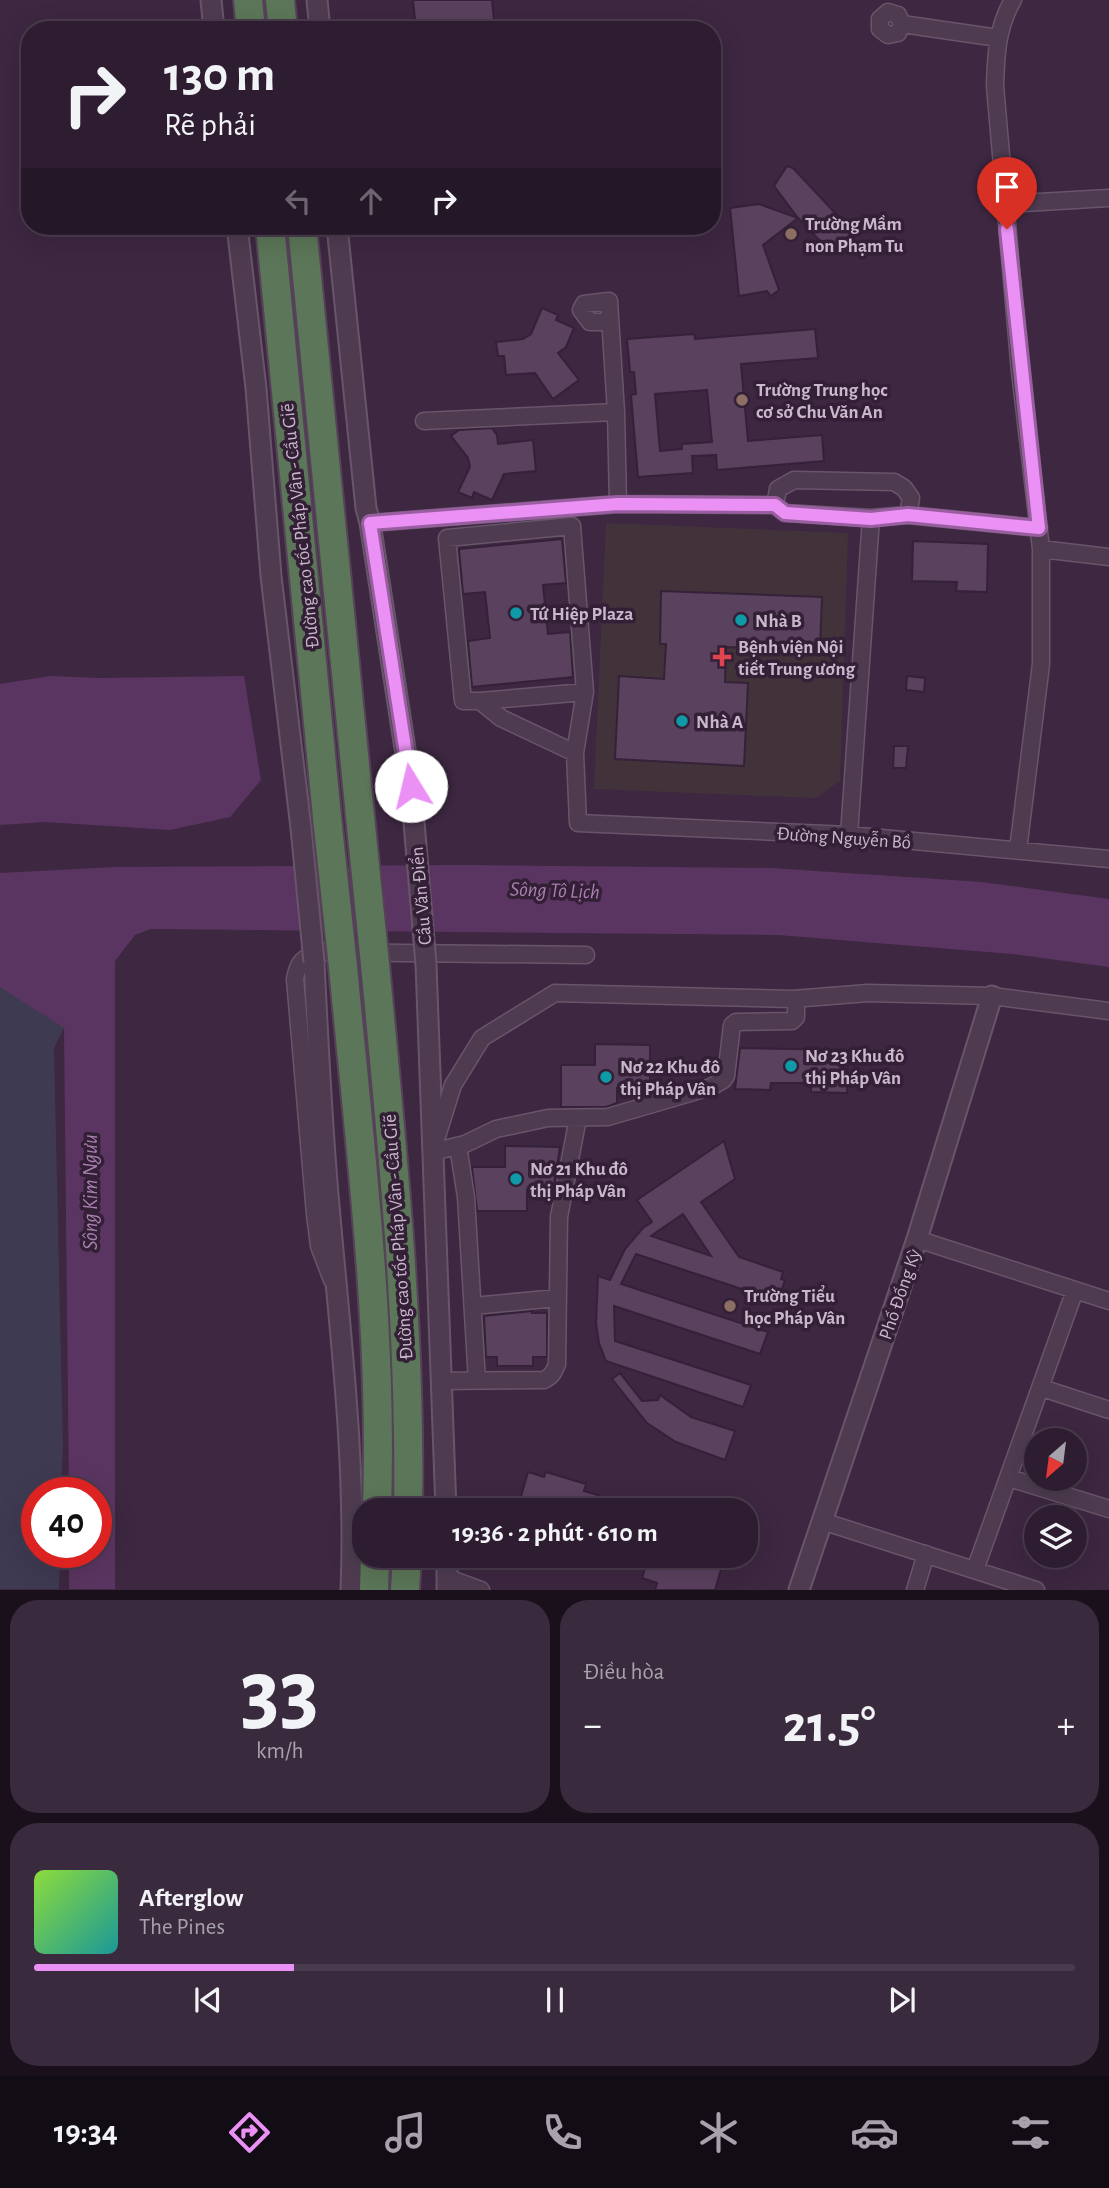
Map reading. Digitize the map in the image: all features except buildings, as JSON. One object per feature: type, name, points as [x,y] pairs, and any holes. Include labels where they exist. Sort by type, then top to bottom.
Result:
[{"type":"highway","points":[[248,0],[250,21]]},
{"type":"highway","points":[[280,0],[282,21]]},
{"type":"highway","name":"Đường cao tốc Pháp Vân - Cầu Giẽ","points":[[271,235],[314,827],[343,967],[374,1336],[377,1498]]},
{"type":"highway","name":"Đường cao tốc Pháp Vân - Cầu Giẽ","points":[[303,235],[396,1191],[405,1329],[408,1498]]},
{"type":"highway","points":[[374,1590],[375,1568]]},
{"type":"highway","points":[[405,1590],[406,1568]]},
{"type":"street","points":[[211,0],[213,21]]},
{"type":"street","points":[[317,0],[319,21]]},
{"type":"street","points":[[1013,0],[1004,14],[998,38],[995,86],[1018,347],[1041,549],[1041,664],[1018,850]]},
{"type":"street","points":[[902,24],[998,38]]},
{"type":"street","points":[[1005,204],[1109,198]]},
{"type":"street","points":[[238,235],[256,388],[271,576],[314,827],[314,962],[323,1132],[348,1410],[353,1534],[351,1590]]},
{"type":"street","name":"Cầu Văn Điển","points":[[338,235],[366,508],[411,786],[426,964],[446,1498]]},
{"type":"street","points":[[610,322],[618,504]]},
{"type":"street","points":[[424,421],[616,412]]},
{"type":"street","points":[[775,505],[778,489],[794,480],[894,482],[904,488],[911,498],[908,515]]},
{"type":"street","points":[[370,523],[618,504],[775,505],[785,513],[871,519],[908,515],[1039,528]]},
{"type":"street","points":[[849,835],[871,519]]},
{"type":"street","points":[[480,701],[501,719],[575,753],[585,692],[572,526],[542,528],[447,538],[463,701],[585,692]]},
{"type":"street","points":[[1041,549],[1109,557]]},
{"type":"street","name":"Đường Nguyễn Bồ","points":[[575,753],[578,823],[849,835],[1109,859]]},
{"type":"street","points":[[336,1288],[319,1246],[315,1214],[295,979],[298,966],[305,956],[320,952],[586,955]]},
{"type":"street","points":[[432,1152],[453,1085],[482,1038],[555,993],[796,999],[868,993],[992,996],[1109,1011]]},
{"type":"street","name":"Phố Đống Kỳ","points":[[799,1590],[918,1238],[992,996]]},
{"type":"street","points":[[432,1152],[458,1146],[496,1129],[548,1118],[608,1117],[711,1087],[723,1080],[728,1067],[732,1026],[736,1022],[792,1021],[796,1017],[796,999]]},
{"type":"street","points":[[441,1381],[544,1380],[551,1376],[557,1364],[559,1217],[578,1118]]},
{"type":"street","points":[[458,1146],[466,1197],[477,1381]]},
{"type":"street","points":[[918,1238],[1109,1301]]},
{"type":"street","points":[[975,1570],[1075,1290]]},
{"type":"street","points":[[473,1306],[557,1298]]},
{"type":"street","points":[[1042,1388],[1109,1409]]},
{"type":"street","points":[[1009,1478],[1109,1509]]},
{"type":"street","points":[[822,1521],[1036,1590]]},
{"type":"street","points":[[915,1590],[926,1554]]},
{"type":"street","points":[[448,1584],[481,1590]]},
{"type":"shaded area","name":"Bệnh viện Nội tiết Trung ương","points":[[606,523],[848,533],[840,781],[816,798],[594,789]]},
{"type":"shaded area","points":[[0,986],[64,1028],[54,1048],[62,1477],[21,1477],[21,1568],[60,1568],[59,1589],[0,1589]]},
{"type":"water","points":[[50,676],[244,676],[261,780],[230,817],[170,830],[46,822],[0,825],[0,684]]},
{"type":"water","points":[[467,865],[771,868],[982,882],[1109,899],[1109,967],[1012,954],[778,935],[151,929],[135,935],[115,961],[115,1589],[69,1589],[69,1568],[112,1568],[112,1477],[69,1477],[64,1028],[0,987],[0,873],[115,867]]},
{"type":"place","name":"Trường Mầm non Phạm Tu","points":[[791,234]]},
{"type":"place","name":"Trường Trung học cơ sở Chu Văn An","points":[[742,400]]},
{"type":"place","name":"Tứ Hiệp Plaza","points":[[516,613]]},
{"type":"place","name":"Nhà B","points":[[741,620]]},
{"type":"place","name":"Bệnh viện Nội tiết Trung ương","points":[[722,657]]},
{"type":"place","name":"Nhà A","points":[[682,721]]},
{"type":"place","name":"Nơ 23 Khu đô thị Pháp Vân","points":[[791,1066]]},
{"type":"place","name":"Nơ 22 Khu đô thị Pháp Vân","points":[[606,1077]]},
{"type":"place","name":"Nơ 21 Khu đô thị Pháp Vân","points":[[516,1179]]},
{"type":"place","name":"Trường Tiểu học Pháp Vân","points":[[730,1306]]},
{"type":"route","points":[[411,786],[370,523],[645,504],[775,505],[785,513],[871,519],[908,515],[1039,528],[1020,372],[1007,229]]},
{"type":"water label","name":"Sông Tô Lịch","points":[[555,890]]},
{"type":"water label","name":"Sông Kim Ngưu","points":[[90,1192]]}]
